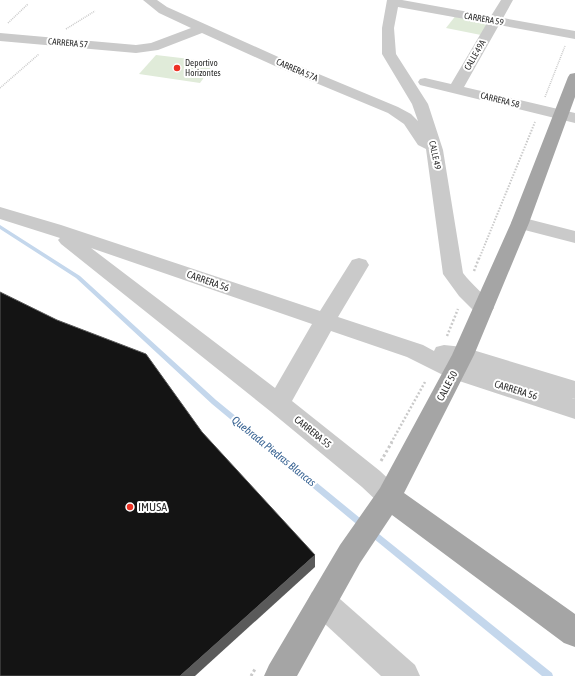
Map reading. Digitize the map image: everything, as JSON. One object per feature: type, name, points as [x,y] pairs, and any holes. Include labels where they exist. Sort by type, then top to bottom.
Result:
[{"type":"main road","name":"CALLE 50","points":[[280,676],[350,554],[383,505],[459,363],[522,217],[568,116],[575,77]]},
{"type":"main road","name":"CARRERA 55","points":[[383,505],[401,506],[575,629]]},
{"type":"street","name":"CARRERA 57A","points":[[149,0],[163,10],[202,28],[280,63],[393,110],[406,117],[412,123],[420,140],[435,150]]},
{"type":"street","name":"CALLE 49A","points":[[455,89],[507,0]]},
{"type":"street","name":"CARRERA 59","points":[[393,1],[575,35]]},
{"type":"street","name":"CALLE 49","points":[[393,1],[388,28],[390,54],[420,104],[435,150],[453,274],[466,291],[483,308]]},
{"type":"street","name":"CARRERA 57","points":[[3,31],[136,49],[154,47],[202,28]]},
{"type":"street","name":"CARRERA 58","points":[[425,82],[568,116]]},
{"type":"street","name":"CARRERA 56","points":[[0,213],[54,229],[415,351],[459,363],[575,390]]},
{"type":"street","points":[[522,217],[575,225]]},
{"type":"street","points":[[522,217],[575,237]]},
{"type":"street","name":"CARRERA 55","points":[[54,229],[278,404],[371,479],[383,505]]},
{"type":"street","points":[[278,404],[359,265]]},
{"type":"street","name":"CARRERA 56","points":[[459,363],[575,409]]},
{"type":"street","points":[[322,602],[404,676]]},
{"type":"path","points":[[3,31],[28,4]]},
{"type":"green space","points":[[457,14],[495,21],[486,36],[446,28]]},
{"type":"green space","name":"Deportivo Horizontes","points":[[156,55],[215,62],[200,83],[139,74]]},
{"type":"building","name":"IMUSA","points":[[0,292],[57,320],[146,354],[202,432],[315,555],[180,676],[0,676]]},
{"type":"waterway","name":"Quebrada Piedras Blancas","points":[[0,227],[78,277],[214,402],[363,525]]},
{"type":"waterway","name":"Quebrada Piedras Blancas","points":[[371,532],[549,676]]},
{"type":"place","name":"Deportivo Horizontes","points":[[177,68]]},
{"type":"place","name":"IMUSA","points":[[130,507]]}]
